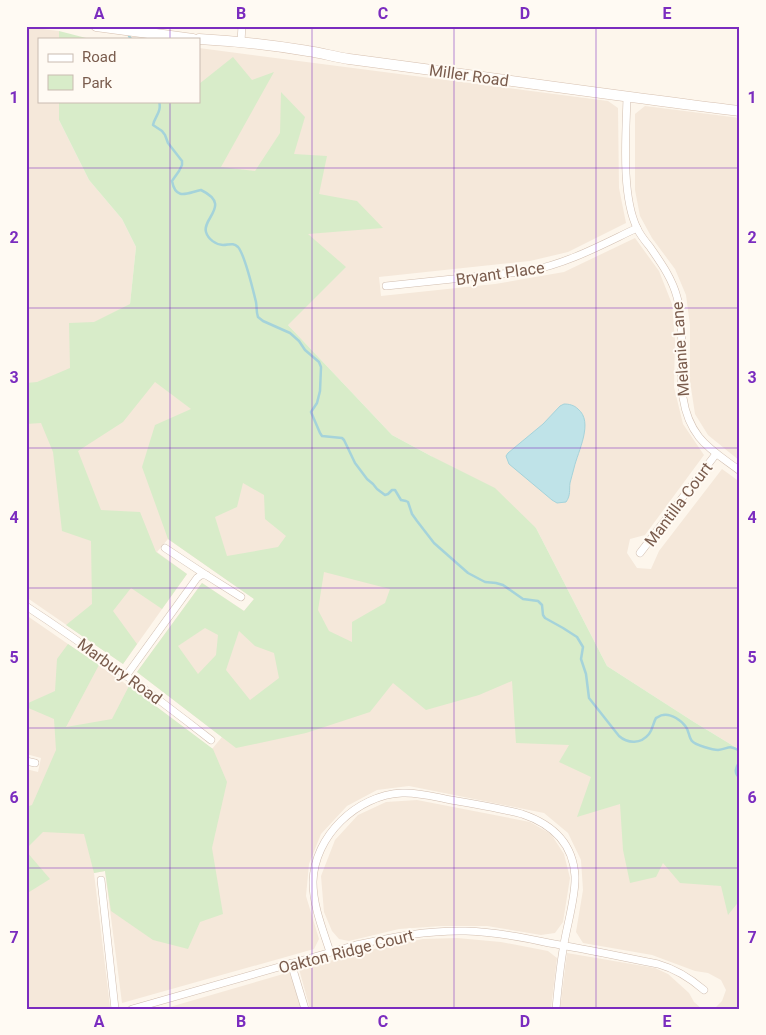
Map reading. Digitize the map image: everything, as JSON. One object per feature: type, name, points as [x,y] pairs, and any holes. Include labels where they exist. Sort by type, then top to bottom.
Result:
[{"type":"street","points":[[96,26],[186,38]]},
{"type":"street","points":[[241,41],[242,26]]},
{"type":"street","name":"Miller Road","points":[[200,39],[241,41],[341,58],[740,111]]},
{"type":"street","name":"Melanie Lane","points":[[627,97],[627,187],[630,206],[637,228],[663,265],[675,289],[681,321],[684,407],[697,434],[707,446],[740,471]]},
{"type":"street","name":"Bryant Place","points":[[386,286],[541,269],[576,257],[637,228]]},
{"type":"street","name":"Mantilla Court","points":[[640,553],[716,454]]},
{"type":"street","points":[[165,548],[241,597]]},
{"type":"street","points":[[126,676],[197,578],[206,575]]},
{"type":"street","name":"Marbury Road","points":[[26,606],[168,706],[211,740]]},
{"type":"street","points":[[26,761],[35,763]]},
{"type":"street","points":[[330,952],[321,926],[314,894],[315,868],[319,855],[332,832],[350,813],[376,798],[401,793],[412,793],[522,814],[536,818],[546,824],[561,838],[571,857],[575,877],[563,945],[556,1009]]},
{"type":"street","points":[[100,880],[115,1009]]},
{"type":"street","name":"Oakton Ridge Court","points":[[132,1009],[385,938],[444,931],[488,932],[510,935],[666,966],[682,974],[704,990]]},
{"type":"street","points":[[291,963],[305,1009]]},
{"type":"shaded area","points":[[26,27],[59,31],[59,38],[38,38],[38,102],[59,102],[59,120],[89,180],[122,219],[136,247],[130,304],[519,679],[740,887],[740,1009],[714,1009],[722,1001],[726,990],[721,980],[708,973],[695,971],[652,955],[583,943],[576,932],[583,890],[581,860],[568,833],[544,813],[409,786],[377,790],[347,806],[321,834],[309,864],[306,896],[319,939],[314,949],[122,1003],[105,871],[94,873],[110,1007],[101,1009],[26,1009],[26,769],[38,772],[41,758],[26,754],[26,615],[123,682],[212,749],[222,737],[137,672],[202,583],[244,611],[254,599],[168,539],[157,552],[187,574],[123,664],[26,597]]},
{"type":"shaded area","points":[[200,48],[608,101],[618,108],[619,188],[626,223],[568,252],[530,261],[379,277],[381,296],[495,284],[564,272],[635,238],[659,271],[672,304],[675,341],[674,387],[683,424],[704,455],[645,535],[630,539],[627,553],[637,568],[651,569],[659,551],[722,469],[740,482],[740,750],[607,666],[536,528],[431,456],[392,435],[288,325],[221,167],[199,102]]},
{"type":"shaded area","points":[[645,106],[740,118],[740,461],[708,435],[695,414],[690,381],[690,325],[686,295],[675,269],[652,238],[640,216],[635,190],[635,114]]},
{"type":"shaded area","points":[[417,800],[530,822],[551,834],[564,854],[570,878],[563,922],[555,933],[541,935],[487,926],[442,926],[399,929],[349,941],[339,939],[332,931],[324,912],[321,876],[335,840],[358,815],[386,802]]},
{"type":"shaded area","points":[[457,938],[501,942],[548,951],[557,958],[551,1009],[310,1009],[299,969],[378,948],[423,939]]},
{"type":"shaded area","points":[[567,953],[655,968],[668,974],[689,993],[694,1002],[702,1009],[560,1009]]},
{"type":"shaded area","points":[[290,972],[301,1009],[163,1009]]},
{"type":"green space","points":[[59,31],[86,38],[59,38]]},
{"type":"green space","points":[[233,57],[252,80],[274,72],[221,167],[255,171],[280,133],[281,92],[305,117],[294,154],[327,156],[319,194],[357,201],[383,228],[308,234],[346,267],[288,325],[392,435],[495,488],[536,528],[607,666],[740,750],[740,900],[728,915],[721,886],[680,883],[663,863],[656,877],[630,883],[623,850],[620,804],[577,817],[591,777],[559,762],[569,745],[516,743],[512,681],[479,695],[426,710],[393,683],[370,712],[306,733],[236,748],[137,672],[202,583],[244,611],[254,599],[168,539],[142,467],[155,425],[191,409],[155,382],[123,422],[78,451],[101,510],[140,512],[156,552],[187,574],[162,609],[131,588],[113,611],[137,644],[123,664],[66,625],[92,604],[91,541],[62,531],[53,452],[41,423],[26,424],[26,383],[37,382],[70,368],[69,323],[94,322],[130,304],[136,247],[122,219],[89,180],[59,120],[59,102],[200,102],[200,83]],"holes":[[[243,483],[264,495],[265,519],[286,536],[278,547],[227,556],[215,517],[237,507]],[[324,572],[390,589],[385,603],[352,622],[352,642],[329,631],[318,610]],[[205,628],[218,635],[216,655],[198,674],[178,646]],[[239,631],[255,646],[274,653],[279,678],[250,700],[226,670]]]},
{"type":"green space","points":[[68,644],[99,665],[66,727],[112,719],[129,686],[213,749],[227,782],[212,848],[223,914],[200,922],[188,949],[153,940],[111,911],[105,871],[94,873],[84,834],[43,832],[26,849],[26,807],[32,805],[56,750],[54,719],[26,707],[26,704],[55,691],[57,659]]},
{"type":"green space","points":[[26,851],[50,879],[26,894]]},
{"type":"water","points":[[564,404],[578,409],[583,415],[585,429],[570,481],[569,497],[566,502],[557,503],[509,464],[506,456]]},
{"type":"waterway","points":[[159,102],[159,111],[153,125],[162,131],[168,143],[182,161],[182,165],[172,181],[177,192],[188,194],[201,190],[210,196],[215,206],[206,227],[206,232],[215,243],[220,245],[231,244],[238,247],[241,251],[251,281],[258,317],[290,333],[319,362],[321,367],[320,391],[317,403],[311,412],[322,436],[342,438],[355,463],[367,479],[385,495],[395,490],[401,500],[408,502],[412,514],[434,543],[468,573],[485,582],[503,585],[523,599],[538,601],[542,605],[545,618],[577,637],[583,647],[581,659],[586,674],[589,698],[619,736],[630,742],[642,740],[650,732],[656,718],[666,715],[673,716],[682,722],[694,743],[716,750],[731,747],[740,751]]},
{"type":"waterway","points":[[740,761],[736,768],[740,778]]}]
